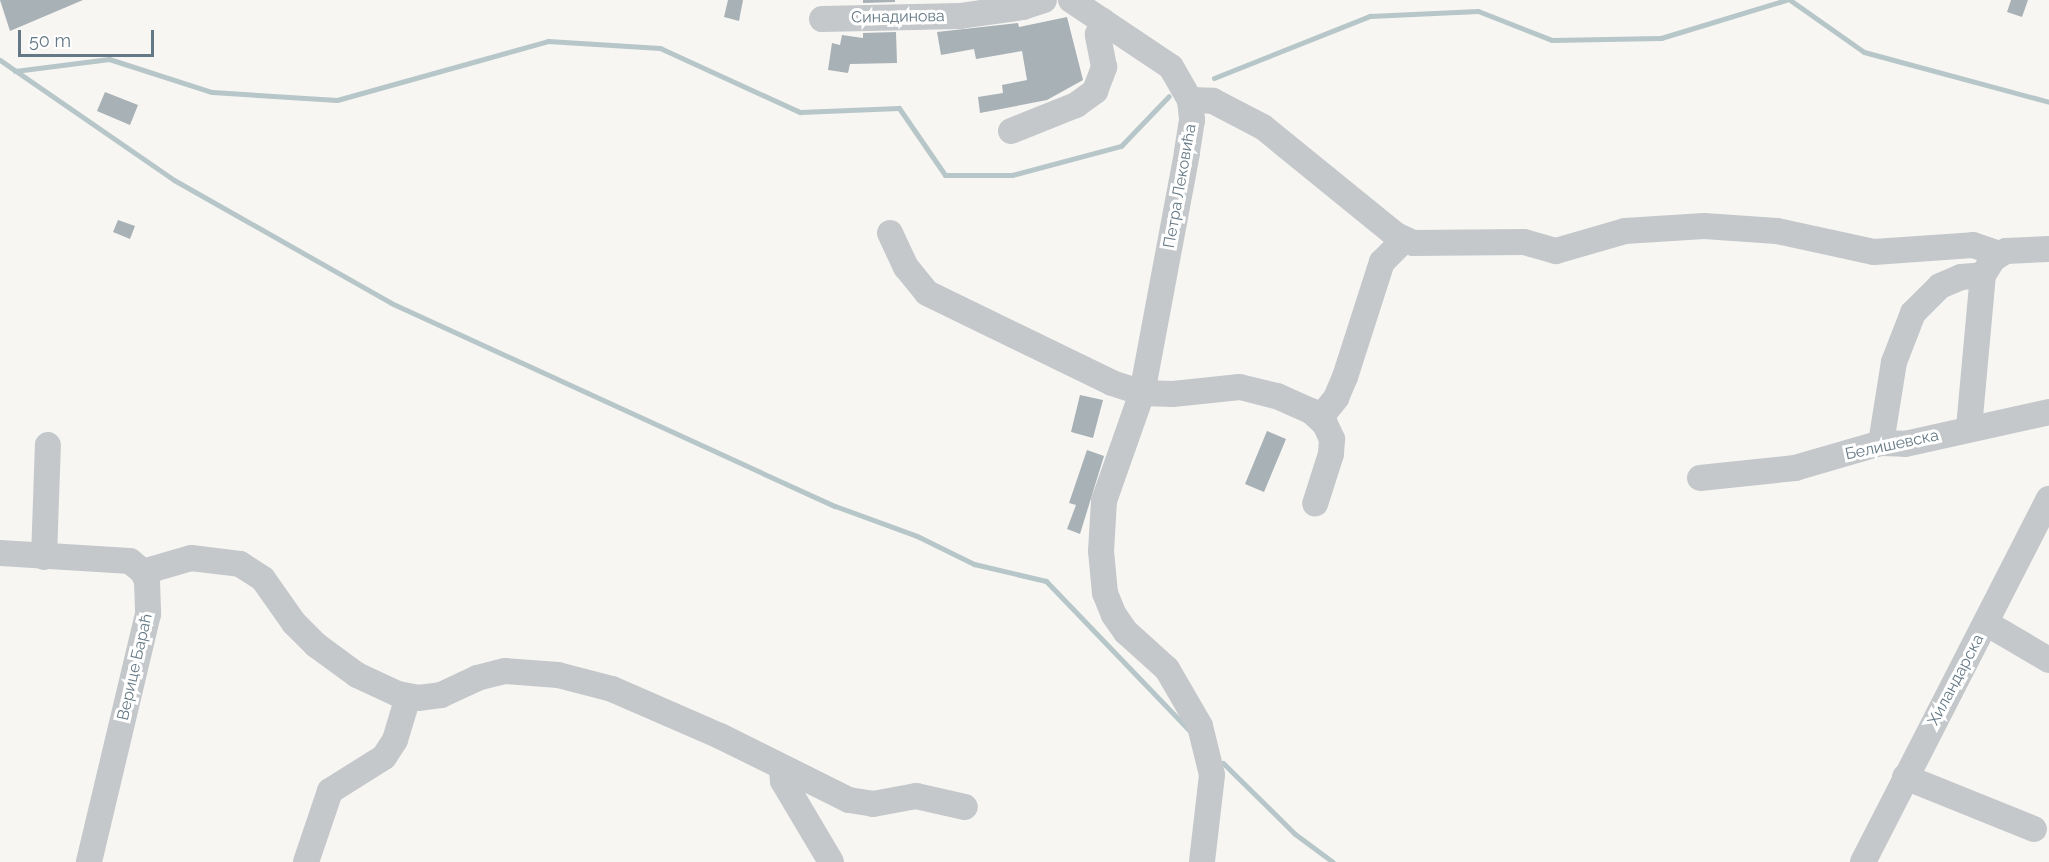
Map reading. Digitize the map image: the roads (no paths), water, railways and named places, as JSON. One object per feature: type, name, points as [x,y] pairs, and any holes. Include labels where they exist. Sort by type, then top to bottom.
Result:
[{"type":"street","name":"Синадинова","points":[[822,19],[960,15],[1023,7],[1044,0]]},
{"type":"street","name":"Петра Лековића","points":[[1071,0],[1171,67],[1190,100],[1192,120],[1187,153],[1142,393],[1104,501],[1101,550],[1106,593],[1126,632],[1167,669],[1200,726],[1212,775],[1202,862]]},
{"type":"street","points":[[1011,131],[1076,105],[1095,91],[1104,67],[1098,35],[1102,21]]},
{"type":"street","points":[[1190,100],[1212,101],[1263,127],[1404,240],[1423,243],[1524,242],[1556,251],[1625,231],[1704,226],[1777,231],[1875,252],[1973,245],[1999,254],[2049,249]]},
{"type":"street","points":[[890,233],[906,267],[927,293],[1112,383],[1142,393],[1173,394],[1240,387],[1277,396],[1320,418],[1332,439],[1331,454],[1316,504]]},
{"type":"street","points":[[1320,418],[1336,398],[1345,377],[1382,262],[1404,240]]},
{"type":"street","points":[[1969,428],[1983,275],[1999,254]]},
{"type":"street","points":[[1881,443],[1894,362],[1913,313],[1940,286],[1961,277],[1983,275]]},
{"type":"street","name":"Белишевска","points":[[1700,478],[1796,468],[1881,443],[1905,444],[2049,412]]},
{"type":"street","points":[[44,557],[48,445]]},
{"type":"street","name":"Хиландарска","points":[[1863,862],[2049,499]]},
{"type":"street","points":[[0,553],[129,561],[143,572],[191,558],[240,564],[263,579],[294,623],[328,655],[377,686],[408,697],[441,695],[477,678],[505,671],[558,675],[612,689],[720,736],[782,770],[861,803],[884,804],[916,796],[965,807]]},
{"type":"street","name":"Верице Бараћ","points":[[89,862],[148,614],[143,572]]},
{"type":"street","points":[[1986,623],[2049,660]]},
{"type":"street","points":[[306,862],[330,791],[384,757],[395,740],[408,697]]},
{"type":"street","points":[[782,770],[783,782],[831,862]]},
{"type":"street","points":[[1905,777],[2034,829]]},
{"type":"waterway","points":[[1214,78],[1370,16],[1478,11],[1552,40],[1661,38],[1786,0]]},
{"type":"waterway","points":[[1790,0],[1864,52],[2049,102]]},
{"type":"waterway","points":[[15,71],[109,59],[212,92],[337,100],[548,41],[660,48],[800,112],[899,108],[945,175],[1012,175],[1121,146],[1169,96]]},
{"type":"waterway","points":[[0,60],[174,180],[391,303],[835,506],[917,536],[974,564],[1046,581],[1191,732]]},
{"type":"waterway","points":[[1223,763],[1295,834],[1333,862]]}]
